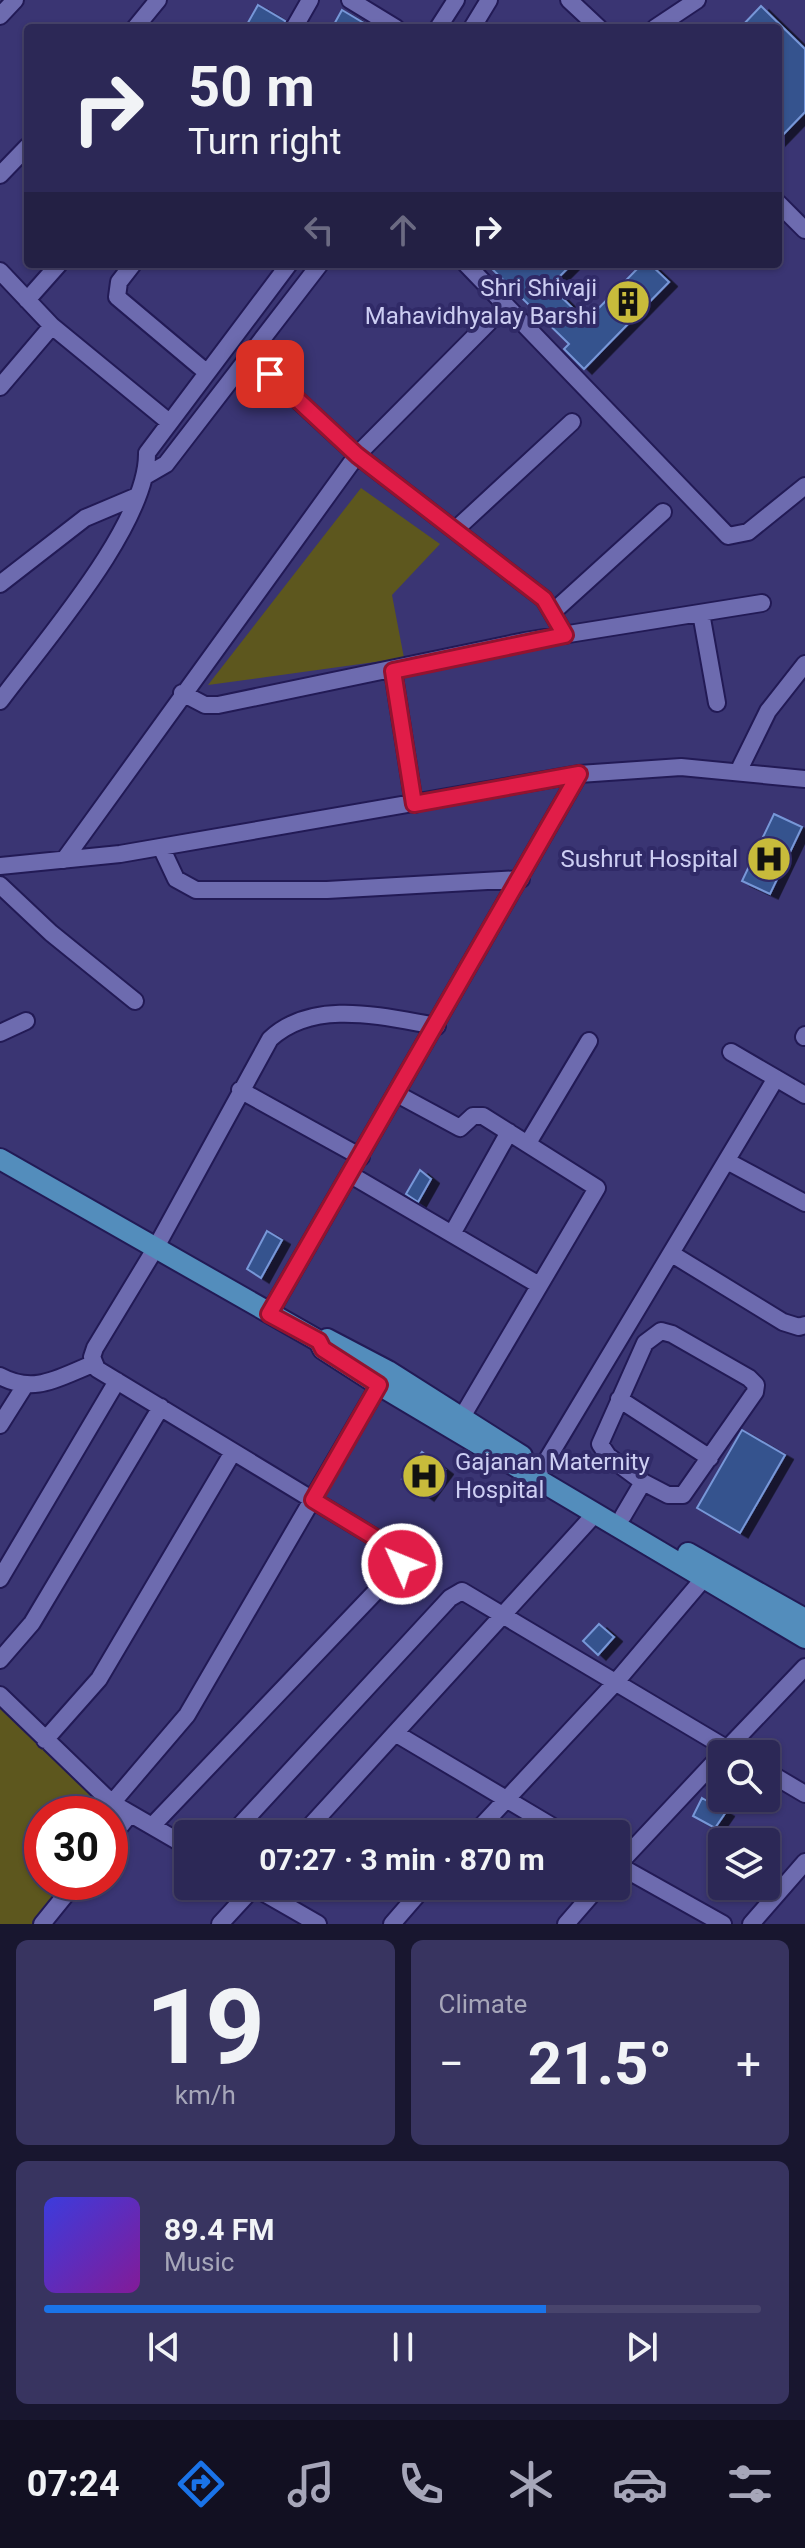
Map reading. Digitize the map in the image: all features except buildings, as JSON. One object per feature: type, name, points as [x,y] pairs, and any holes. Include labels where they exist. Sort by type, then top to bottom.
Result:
[{"type":"main road","points":[[0,1159],[319,1341],[323,1349],[379,1385],[594,1515],[805,1619]]},
{"type":"main road","points":[[319,1341],[330,1339],[462,1417],[623,1516],[805,1638]]},
{"type":"street","points":[[0,16],[15,0]]},
{"type":"street","points":[[138,24],[158,0]]},
{"type":"street","points":[[296,24],[310,0]]},
{"type":"street","points":[[350,0],[389,24]]},
{"type":"street","points":[[441,24],[456,0]]},
{"type":"street","points":[[474,24],[489,0]]},
{"type":"street","points":[[569,0],[595,24]]},
{"type":"street","points":[[661,24],[697,0]]},
{"type":"street","points":[[0,175],[24,150]]},
{"type":"street","points":[[782,207],[805,230]]},
{"type":"street","points":[[27,300],[55,268]]},
{"type":"street","points":[[130,268],[119,282],[117,297],[205,371]]},
{"type":"street","points":[[0,701],[105,559],[147,475],[147,453],[205,371],[286,268]]},
{"type":"street","points":[[147,475],[166,464],[317,268]]},
{"type":"street","points":[[470,268],[728,536],[748,532],[805,486]]},
{"type":"street","points":[[0,271],[52,326],[169,422]]},
{"type":"street","points":[[64,860],[357,455],[489,322]]},
{"type":"street","points":[[0,387],[52,326]]},
{"type":"street","points":[[248,354],[357,455],[544,599],[554,611],[565,635]]},
{"type":"street","points":[[455,530],[572,422]]},
{"type":"street","points":[[0,584],[85,518],[135,497]]},
{"type":"street","points":[[554,611],[663,512]]},
{"type":"street","points":[[182,693],[205,705],[218,705],[565,635],[762,603]]},
{"type":"street","points":[[701,613],[717,703]]},
{"type":"street","points":[[739,770],[768,711],[805,664]]},
{"type":"street","points":[[393,671],[414,804]]},
{"type":"street","points":[[0,866],[161,847],[579,774],[681,767],[739,770],[805,779]]},
{"type":"street","points":[[269,1314],[579,774]]},
{"type":"street","points":[[161,847],[176,879],[196,890],[327,890],[521,879]]},
{"type":"street","points":[[0,885],[51,933],[135,1001]]},
{"type":"street","points":[[93,1364],[95,1348],[155,1249],[270,1039],[285,1025],[303,1018],[379,1016],[437,1026]]},
{"type":"street","points":[[0,1033],[26,1021]]},
{"type":"street","points":[[528,1143],[589,1041]]},
{"type":"street","points":[[731,1052],[805,1095]]},
{"type":"street","points":[[542,1468],[776,1078]]},
{"type":"street","points":[[240,1090],[361,1157]]},
{"type":"street","points":[[397,1094],[460,1128],[478,1115],[597,1188],[462,1417]]},
{"type":"street","points":[[452,1234],[509,1132]]},
{"type":"street","points":[[727,1161],[805,1203]]},
{"type":"street","points":[[351,1175],[539,1285]]},
{"type":"street","points":[[672,1254],[783,1322],[799,1327],[805,1325]]},
{"type":"street","points":[[661,1331],[672,1334],[756,1385],[755,1392],[683,1495],[668,1495],[643,1482],[608,1456],[600,1444],[619,1399],[645,1343],[661,1331]]},
{"type":"street","points":[[93,1364],[397,1551],[402,1564],[152,1826]]},
{"type":"street","points":[[0,1376],[24,1387],[43,1384],[93,1364]]},
{"type":"street","points":[[0,1579],[117,1381]]},
{"type":"street","points":[[118,1796],[187,1715],[379,1385]]},
{"type":"street","points":[[0,1425],[24,1387]]},
{"type":"street","points":[[619,1399],[710,1458]]},
{"type":"street","points":[[0,1660],[32,1623],[161,1407]]},
{"type":"street","points":[[45,1740],[84,1700],[99,1679],[233,1452]]},
{"type":"street","points":[[623,1516],[643,1482]]},
{"type":"street","points":[[316,1820],[594,1515]]},
{"type":"street","points":[[487,1820],[615,1683],[709,1572]]},
{"type":"street","points":[[245,1820],[456,1593],[469,1594],[708,1741]]},
{"type":"street","points":[[739,1740],[805,1667]]},
{"type":"street","points":[[0,1695],[105,1796]]},
{"type":"street","points":[[395,1733],[542,1820]]},
{"type":"street","points":[[630,1852],[708,1772]]},
{"type":"street","points":[[780,1779],[805,1794]]},
{"type":"street","points":[[128,1816],[130,1814],[174,1839]]},
{"type":"street","points":[[751,1924],[805,1862]]},
{"type":"street","points":[[630,1872],[723,1924]]},
{"type":"street","points":[[42,1924],[61,1900]]},
{"type":"street","points":[[220,1924],[241,1900]]},
{"type":"street","points":[[275,1900],[310,1922]]},
{"type":"street","points":[[392,1924],[413,1900]]},
{"type":"street","points":[[566,1924],[587,1900]]},
{"type":"shaded area","points":[[361,488],[440,544],[392,595],[404,658],[208,685]]},
{"type":"shaded area","points":[[0,1700],[95,1796],[24,1796],[24,1900],[52,1900],[33,1924],[0,1924]]},
{"type":"place","name":"Shri Shivaji Mahavidhyalay Barshi","points":[[628,302]]},
{"type":"place","name":"Sushrut Hospital","points":[[769,859]]},
{"type":"place","name":"Gajanan Maternity Hospital","points":[[424,1476]]},
{"type":"route","points":[[270,374],[357,455],[544,599],[554,611],[565,635],[393,671],[414,804],[579,774],[455,995],[269,1314],[319,1341],[323,1349],[379,1385],[313,1500],[397,1551],[402,1564]]}]
